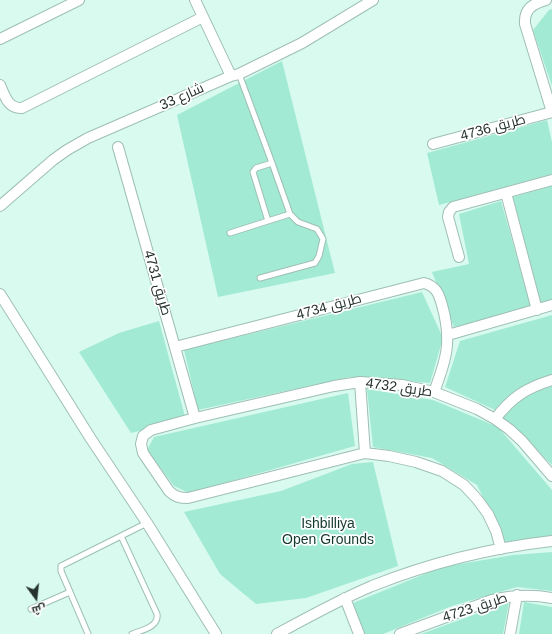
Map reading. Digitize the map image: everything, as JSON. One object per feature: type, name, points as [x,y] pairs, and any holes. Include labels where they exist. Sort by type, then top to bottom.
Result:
[{"type":"street","points":[[0,39],[79,0]]},
{"type":"street","points":[[194,0],[235,75]]},
{"type":"street","points":[[546,0],[535,4],[528,9],[525,24],[552,112]]},
{"type":"street","name":"شارع 33","points":[[0,206],[53,160],[88,138],[235,75],[302,43],[368,1]]},
{"type":"street","points":[[0,85],[9,103],[15,107],[22,108],[203,17]]},
{"type":"street","name":"طريق 4736","points":[[433,144],[552,112]]},
{"type":"street","name":"طريق 4731","points":[[118,147],[195,418]]},
{"type":"street","points":[[459,257],[448,217],[449,212],[453,207],[506,194],[552,180]]},
{"type":"street","points":[[506,194],[537,310]]},
{"type":"street","name":"طريق 4734","points":[[175,347],[424,283],[430,284],[436,288],[439,294],[446,319],[448,335],[446,358],[434,392]]},
{"type":"street","points":[[0,294],[87,433],[147,523],[216,634]]},
{"type":"street","points":[[448,335],[552,305]]},
{"type":"street","points":[[496,419],[506,405],[519,394],[552,380]]},
{"type":"street","points":[[360,382],[365,453],[416,462],[442,471],[464,485],[477,498],[488,514],[496,531],[501,549]]},
{"type":"street","name":"طريق 4732","points":[[365,453],[188,498],[181,498],[174,496],[168,491],[143,453],[141,444],[143,436],[150,430],[195,418],[334,386],[360,382],[394,384],[434,392],[477,409],[496,419],[510,429],[522,441],[552,476]]},
{"type":"street","points":[[277,634],[345,598],[428,566],[501,549],[552,541]]},
{"type":"street","points":[[510,634],[517,595]]},
{"type":"street","name":"طريق 4723","points":[[400,634],[492,600],[517,595],[552,598]]},
{"type":"street","points":[[345,598],[359,634]]},
{"type":"lane","points":[[235,75],[272,163],[290,214],[298,222],[320,232],[323,243],[318,258],[312,264],[260,278]]},
{"type":"lane","points":[[268,221],[253,172],[256,168],[272,163]]},
{"type":"lane","points":[[230,233],[290,214]]},
{"type":"lane","points":[[88,634],[60,567],[62,564],[147,523]]},
{"type":"lane","points":[[121,536],[157,614],[156,622],[132,634]]},
{"type":"lane","points":[[31,609],[70,592]]},
{"type":"green space","points":[[552,9],[552,86],[533,30],[549,10]]},
{"type":"green space","points":[[282,61],[335,273],[218,297],[177,115]]},
{"type":"green space","points":[[547,120],[552,142],[552,174],[439,205],[427,153]]},
{"type":"green space","points":[[552,186],[552,300],[541,304],[513,197]]},
{"type":"green space","points":[[501,201],[532,311],[454,327],[432,272],[469,264],[459,214]]},
{"type":"green space","points":[[422,292],[443,338],[430,383],[350,377],[198,410],[184,350]]},
{"type":"green space","points":[[552,315],[552,465],[493,409],[445,387],[460,341]]},
{"type":"green space","points":[[159,321],[186,420],[131,433],[79,352],[119,333]]},
{"type":"green space","points":[[367,389],[433,400],[498,427],[552,490],[552,539],[505,542],[477,485],[432,458],[373,447]]},
{"type":"green space","points":[[348,393],[355,446],[189,493],[174,486],[147,450],[154,437]]},
{"type":"green space","name":"Ishbilliya Open Grounds","points":[[373,462],[398,566],[306,598],[256,604],[220,574],[184,512],[281,491],[352,464]]},
{"type":"green space","points":[[552,552],[552,591],[517,587],[452,606],[383,634],[365,634],[353,603],[442,567],[513,555]]},
{"type":"green space","points":[[509,602],[503,634],[421,634]]},
{"type":"green space","points":[[524,602],[552,607],[552,634],[519,634]]}]
